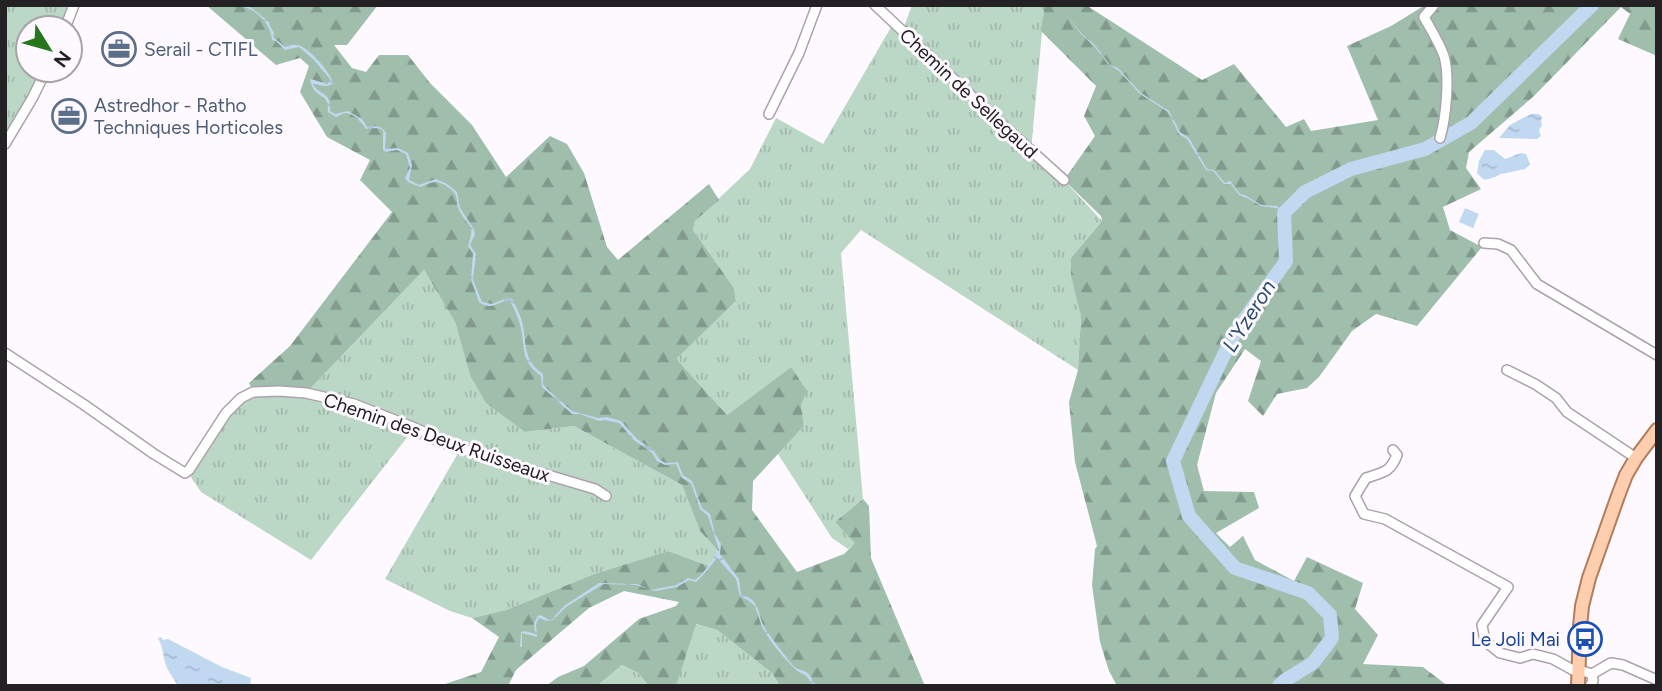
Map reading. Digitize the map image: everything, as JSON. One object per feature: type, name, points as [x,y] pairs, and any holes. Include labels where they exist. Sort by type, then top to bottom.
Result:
[{"type":"main road","points":[[1578,686],[1582,606],[1589,578],[1618,496],[1636,458],[1655,435]]},
{"type":"street","points":[[769,114],[799,53],[817,5]]},
{"type":"street","name":"Chemin de Sellegaud","points":[[875,5],[1063,180]]},
{"type":"street","points":[[1434,5],[1424,17],[1438,41],[1447,71],[1444,126],[1440,138]]},
{"type":"street","points":[[5,144],[39,84]]},
{"type":"street","points":[[1484,243],[1498,244],[1511,250],[1537,284],[1657,355]]},
{"type":"street","name":"Chemin des Deux Ruisseaux","points":[[5,353],[185,473],[226,413],[241,398],[253,392],[279,391],[306,393],[354,404],[470,452],[595,489],[606,496]]},
{"type":"street","points":[[1507,370],[1556,398],[1567,412],[1636,458]]},
{"type":"street","points":[[1393,450],[1397,455],[1394,464],[1388,471],[1366,478],[1356,496],[1364,514],[1385,519],[1508,587],[1482,625],[1485,641],[1500,653],[1520,658],[1533,654],[1553,659],[1573,670],[1592,674],[1611,663],[1623,665],[1657,680]]},
{"type":"street","points":[[1590,686],[1593,681],[1592,674]]},
{"type":"green space","points":[[5,5],[69,5],[65,14],[14,14],[14,84],[34,84],[5,138]]},
{"type":"green space","points":[[206,5],[378,5],[347,45],[334,45],[352,68],[366,72],[379,55],[408,55],[430,83],[472,125],[506,177],[550,136],[567,144],[584,173],[607,247],[618,260],[709,184],[719,200],[695,221],[693,230],[734,288],[736,301],[676,359],[727,415],[791,367],[807,391],[801,405],[804,426],[753,481],[752,510],[797,572],[844,554],[855,543],[835,522],[863,499],[869,506],[871,558],[925,686],[780,686],[772,673],[717,630],[696,624],[677,683],[673,686],[649,686],[638,673],[622,665],[597,686],[546,686],[558,677],[584,666],[639,619],[676,606],[679,602],[624,591],[589,608],[516,670],[508,686],[439,686],[481,672],[499,637],[472,618],[506,610],[594,574],[668,551],[709,566],[720,553],[700,531],[682,485],[574,426],[525,432],[486,403],[470,375],[455,322],[424,270],[306,393],[253,392],[249,383],[290,346],[392,212],[360,180],[370,160],[327,137],[300,92],[309,66],[300,58],[276,65]]},
{"type":"green space","points":[[912,5],[1039,5],[1044,11],[1031,150],[1064,180],[1102,221],[1071,258],[1081,316],[1078,370],[861,230],[841,253],[863,499],[835,522],[856,543],[848,549],[832,538],[778,454],[804,426],[791,367],[727,415],[675,359],[736,301],[734,288],[693,230],[695,221],[750,169],[776,118],[823,144],[894,22],[903,30]]},
{"type":"green space","points":[[1039,5],[1086,5],[1202,80],[1234,64],[1286,127],[1304,119],[1311,131],[1378,120],[1347,46],[1391,26],[1422,5],[1657,5],[1657,56],[1618,39],[1630,14],[1621,7],[1534,96],[1469,152],[1466,168],[1481,189],[1443,207],[1450,230],[1482,247],[1417,326],[1376,314],[1352,331],[1319,377],[1307,388],[1277,394],[1263,416],[1248,401],[1261,361],[1245,349],[1216,393],[1197,465],[1204,491],[1254,492],[1259,508],[1216,533],[1230,547],[1243,536],[1255,560],[1294,581],[1307,557],[1363,583],[1355,609],[1378,635],[1363,664],[1423,667],[1448,686],[1117,686],[1100,642],[1092,585],[1097,546],[1075,462],[1069,402],[1078,370],[1081,316],[1071,275],[1071,258],[1102,221],[1101,216],[1064,180],[1095,136],[1084,116],[1096,86],[1041,31],[1044,11]]},
{"type":"green space","points":[[424,270],[455,322],[470,375],[525,432],[574,426],[682,485],[700,531],[720,553],[709,566],[668,551],[594,574],[506,610],[472,618],[450,611],[385,579],[457,455],[409,435],[311,560],[201,492],[185,468],[213,426],[247,388],[253,392],[306,393]]},
{"type":"green space","points":[[695,624],[717,630],[772,673],[780,686],[673,686],[677,682]]},
{"type":"green space","points":[[622,665],[638,673],[649,686],[597,686]]},
{"type":"water","points":[[229,5],[248,5],[269,22],[273,37],[285,47],[297,45],[313,55],[333,83],[326,86],[313,84],[329,100],[330,111],[335,114],[348,111],[362,119],[367,127],[375,126],[382,129],[386,133],[385,149],[398,148],[408,153],[412,165],[409,180],[419,185],[436,179],[457,192],[460,208],[474,229],[475,234],[470,245],[476,254],[473,280],[482,302],[492,304],[507,298],[512,299],[522,321],[528,357],[543,374],[545,387],[572,411],[621,421],[637,439],[653,450],[660,460],[678,463],[683,475],[692,481],[702,508],[710,514],[715,534],[721,544],[720,554],[739,579],[741,595],[753,601],[768,633],[794,666],[812,678],[815,686],[793,667],[774,646],[762,626],[755,606],[740,597],[736,579],[717,558],[696,582],[689,580],[677,587],[652,590],[676,585],[688,578],[695,580],[719,550],[708,516],[700,509],[691,483],[682,478],[676,464],[665,465],[657,461],[652,453],[634,440],[619,423],[572,414],[542,387],[541,376],[527,360],[519,322],[510,301],[492,306],[479,302],[471,279],[473,254],[468,246],[471,229],[459,210],[454,192],[438,182],[420,187],[408,182],[405,178],[410,168],[406,154],[397,150],[383,150],[383,131],[378,128],[366,129],[349,113],[336,117],[328,112],[326,100],[315,91],[310,81],[311,79],[327,84],[330,79],[313,59],[299,47],[285,50],[272,40],[270,30],[257,13],[245,7]]},
{"type":"water","points":[[1066,15],[1094,44],[1110,65],[1118,68],[1141,93],[1169,111],[1180,132],[1189,138],[1207,169],[1214,170],[1225,183],[1230,181],[1240,194],[1261,205],[1277,206],[1284,213],[1277,208],[1261,206],[1239,195],[1231,184],[1224,184],[1213,171],[1206,170],[1187,139],[1179,134],[1168,112],[1140,94],[1119,71],[1108,64],[1094,46],[1081,34]]},
{"type":"water","points":[[1531,114],[1539,114],[1542,117],[1539,130],[1541,136],[1537,139],[1499,138],[1510,125]]},
{"type":"water","points":[[1485,150],[1494,150],[1505,159],[1521,153],[1526,154],[1530,164],[1525,169],[1485,180],[1477,173]]},
{"type":"water","points":[[1465,208],[1479,214],[1473,228],[1459,222]]},
{"type":"water","points":[[599,583],[637,584],[649,589],[636,585],[604,584],[566,607],[553,620],[547,621],[539,618],[536,624],[537,637],[522,633],[520,647],[521,632],[535,634],[534,623],[538,616],[549,620],[553,618],[564,606]]},
{"type":"water","points":[[161,637],[251,678],[250,686],[178,686],[166,666],[158,638]]},
{"type":"waterway","name":"L'Yzeron","points":[[1279,686],[1313,663],[1332,638],[1330,615],[1308,593],[1235,568],[1189,516],[1173,461],[1234,334],[1286,261],[1284,213],[1305,192],[1351,169],[1425,149],[1471,123],[1592,5]]},
{"type":"place","name":"Serail - CTIFL","points":[[119,49]]},
{"type":"place","name":"Astredhor - Ratho Techniques Horticoles","points":[[69,116]]},
{"type":"place","name":"Le Joli Mai","points":[[1585,639]]}]
